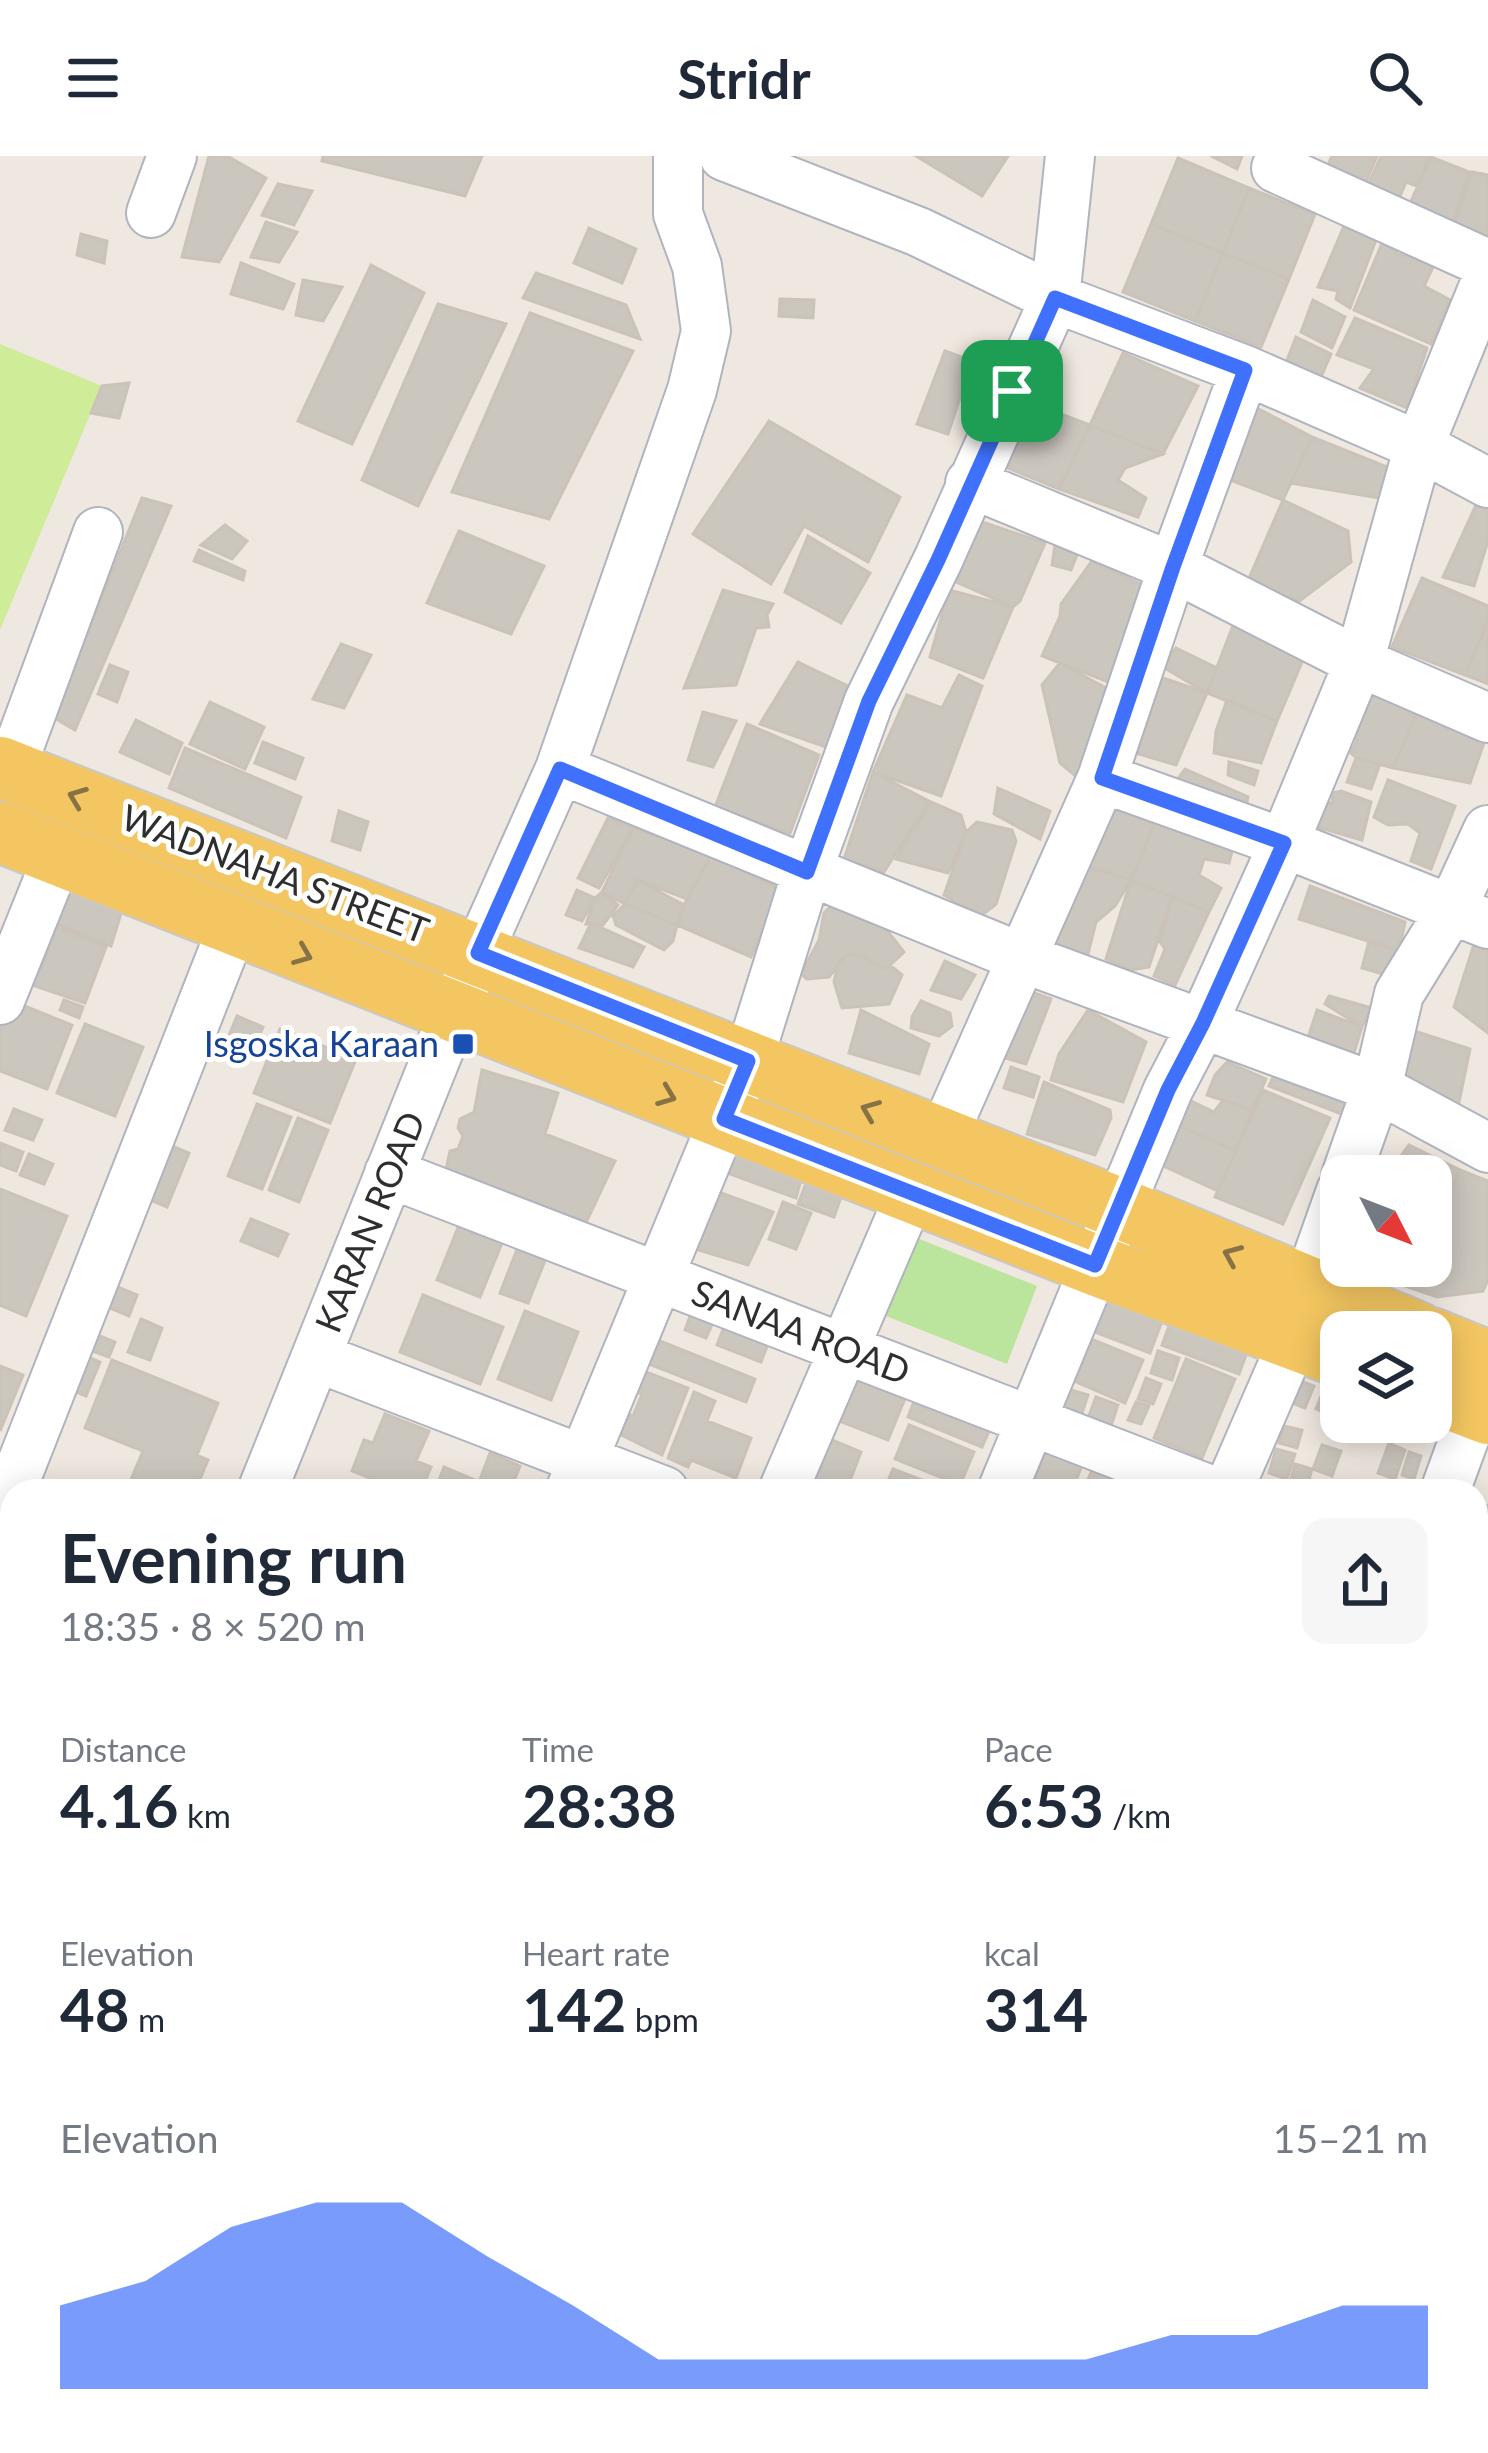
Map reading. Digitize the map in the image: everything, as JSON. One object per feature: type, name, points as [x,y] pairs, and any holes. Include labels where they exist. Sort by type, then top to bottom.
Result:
[{"type":"main road","name":"WADNAHA STREET","points":[[5,769],[1119,1208],[1314,1328]]},
{"type":"main road","points":[[0,832],[1095,1265],[1314,1328]]},
{"type":"main road","points":[[1452,1363],[1474,1390]]},
{"type":"street","points":[[151,213],[172,156]]},
{"type":"street","name":"KARAN ROAD","points":[[267,1479],[478,953],[560,769],[692,390],[706,331],[697,266],[678,214],[678,156]]},
{"type":"street","points":[[316,1357],[576,1475],[748,1061],[807,872],[869,701],[1055,298],[1070,156]]},
{"type":"street","points":[[752,160],[920,232],[1055,298],[1245,370],[1419,446],[1488,483]]},
{"type":"street","points":[[1276,169],[1488,264]]},
{"type":"street","points":[[1007,1479],[1168,1090],[1284,843],[1359,662],[1419,446],[1488,276]]},
{"type":"street","points":[[942,1138],[1102,778],[1245,370]]},
{"type":"street","points":[[970,483],[1173,567],[1359,662],[1488,718]]},
{"type":"street","points":[[5,769],[98,532]]},
{"type":"street","points":[[560,769],[1020,957],[1377,1088],[1488,1148]]},
{"type":"street","points":[[1102,778],[1470,916]]},
{"type":"street","points":[[1353,1155],[1377,1088],[1399,994],[1470,916],[1488,830]]},
{"type":"street","points":[[0,1000],[58,856]]},
{"type":"street","points":[[16,1479],[232,926]]},
{"type":"street","name":"SANAA ROAD","points":[[389,1173],[1183,1479]]},
{"type":"street","points":[[788,1479],[911,1193]]},
{"type":"street","points":[[1234,1479],[1314,1328],[1322,1287]]},
{"type":"street","points":[[1448,1479],[1474,1390]]},
{"type":"green space","points":[[0,344],[102,386],[0,630]]},
{"type":"green space","points":[[912,1236],[1037,1286],[1007,1364],[881,1314]]},
{"type":"building","points":[[209,156],[227,156],[266,178],[219,262],[182,257]]},
{"type":"building","points":[[323,156],[482,156],[465,196],[322,161]]},
{"type":"building","points":[[916,156],[1008,156],[982,196]]},
{"type":"building","points":[[1211,156],[1242,156],[1237,169]]},
{"type":"building","points":[[1332,156],[1377,156],[1366,182],[1328,165]]},
{"type":"building","points":[[1381,156],[1429,158],[1417,186],[1406,182],[1398,201],[1362,199]]},
{"type":"building","points":[[1431,157],[1469,172],[1450,233],[1402,221]]},
{"type":"building","points":[[1178,158],[1249,188],[1223,253],[1151,224]]},
{"type":"building","points":[[1472,172],[1488,175],[1488,238],[1454,226]]},
{"type":"building","points":[[278,184],[312,191],[294,225],[262,215]]},
{"type":"building","points":[[1249,188],[1315,214],[1289,279],[1223,253]]},
{"type":"building","points":[[266,222],[297,232],[279,262],[251,257]]},
{"type":"building","points":[[1151,224],[1223,253],[1195,321],[1123,292]]},
{"type":"building","points":[[1344,226],[1376,240],[1350,308],[1336,299],[1338,291],[1318,287]]},
{"type":"building","points":[[589,228],[636,249],[622,283],[574,263]]},
{"type":"building","points":[[81,234],[107,241],[104,263],[77,255]]},
{"type":"building","points":[[1383,241],[1399,249],[1396,253],[1434,265],[1424,286],[1450,300],[1431,344],[1354,310]]},
{"type":"building","points":[[1223,253],[1289,279],[1261,347],[1195,321]]},
{"type":"building","points":[[241,263],[294,284],[283,309],[231,294]]},
{"type":"building","points":[[371,265],[424,293],[352,444],[298,421]]},
{"type":"building","points":[[536,273],[626,305],[640,339],[523,298]]},
{"type":"building","points":[[303,280],[342,287],[323,321],[296,315]]},
{"type":"building","points":[[780,299],[814,300],[813,318],[779,316]]},
{"type":"building","points":[[1313,300],[1345,317],[1332,348],[1301,332]]},
{"type":"building","points":[[438,304],[506,324],[418,506],[362,480]]},
{"type":"building","points":[[530,313],[633,351],[549,519],[452,492]]},
{"type":"building","points":[[1355,318],[1427,348],[1407,408],[1360,388],[1374,369],[1337,355]]},
{"type":"building","points":[[1296,337],[1331,354],[1321,377],[1286,363]]},
{"type":"building","points":[[945,351],[972,361],[948,434],[917,424]]},
{"type":"building","points":[[1123,353],[1198,386],[1163,454],[1090,425]]},
{"type":"building","points":[[129,383],[119,418],[91,413],[102,386]]},
{"type":"building","points":[[1035,404],[1090,425],[1059,489],[1008,468]]},
{"type":"building","points":[[1249,404],[1312,437],[1283,500],[1214,474]]},
{"type":"building","points":[[769,421],[900,497],[868,562],[804,526],[771,584],[693,534]]},
{"type":"building","points":[[1090,425],[1163,454],[1125,468],[1118,480],[1146,498],[1138,517],[1059,489]]},
{"type":"building","points":[[1312,437],[1392,469],[1385,499],[1291,483]]},
{"type":"building","points":[[142,498],[171,506],[75,730],[53,717]]},
{"type":"building","points":[[1283,500],[1348,531],[1351,562],[1298,602],[1247,583]]},
{"type":"building","points":[[1476,505],[1488,510],[1488,541],[1474,586],[1443,577]]},
{"type":"building","points":[[979,521],[1045,543],[1013,607],[956,582]]},
{"type":"building","points":[[225,525],[247,541],[232,559],[201,545]]},
{"type":"building","points":[[459,531],[544,566],[511,634],[427,603]]},
{"type":"building","points":[[808,536],[870,573],[841,623],[785,592]]},
{"type":"building","points":[[1055,545],[1077,555],[1071,570],[1052,565]]},
{"type":"building","points":[[199,550],[245,571],[243,580],[194,561]]},
{"type":"building","points":[[1092,561],[1153,590],[1111,683],[1042,656],[1061,604]]},
{"type":"building","points":[[1422,578],[1488,606],[1488,621],[1465,675],[1392,647]]},
{"type":"building","points":[[723,590],[773,604],[767,615],[769,627],[756,628],[736,685],[684,688]]},
{"type":"building","points":[[949,590],[1013,607],[983,678],[930,657]]},
{"type":"building","points":[[1488,621],[1488,684],[1465,675]]},
{"type":"building","points":[[1234,623],[1305,655],[1277,721],[1207,693]]},
{"type":"building","points":[[341,644],[371,655],[344,708],[313,699]]},
{"type":"building","points":[[1176,648],[1217,668],[1207,693],[1163,667]]},
{"type":"building","points":[[798,662],[848,686],[826,747],[760,724]]},
{"type":"building","points":[[1060,663],[1115,693],[1078,778],[1060,763],[1042,685]]},
{"type":"building","points":[[110,665],[128,672],[117,702],[98,694]]},
{"type":"building","points":[[959,675],[982,686],[941,796],[873,772],[907,695],[942,708]]},
{"type":"building","points":[[1154,675],[1207,693],[1176,765],[1122,749]]},
{"type":"building","points":[[1358,680],[1421,705],[1393,768],[1351,753],[1357,740],[1346,732]]},
{"type":"building","points":[[1227,700],[1277,721],[1261,763],[1214,753]]},
{"type":"building","points":[[210,702],[264,727],[245,769],[190,744]]},
{"type":"building","points":[[1421,705],[1486,737],[1470,783],[1393,768]]},
{"type":"building","points":[[703,712],[736,721],[713,767],[688,760]]},
{"type":"building","points":[[136,720],[182,743],[169,774],[120,752]]},
{"type":"building","points":[[747,724],[819,755],[790,833],[715,807]]},
{"type":"building","points":[[263,742],[303,758],[295,779],[255,763]]},
{"type":"building","points":[[185,748],[301,797],[286,838],[169,788]]},
{"type":"building","points":[[1356,758],[1380,764],[1371,789],[1347,782]]},
{"type":"building","points":[[1229,762],[1258,771],[1254,785],[1228,775]]},
{"type":"building","points":[[1185,769],[1248,797],[1244,816],[1171,788]]},
{"type":"building","points":[[873,772],[929,801],[884,872],[844,859]]},
{"type":"building","points":[[1388,780],[1455,806],[1431,869],[1411,861],[1420,833],[1408,824],[1388,825],[1374,817]]},
{"type":"building","points":[[998,788],[1050,811],[1040,839],[994,814]]},
{"type":"building","points":[[1341,791],[1371,802],[1362,840],[1300,822],[1315,797],[1332,804],[1333,793]]},
{"type":"building","points":[[1108,792],[1162,807],[1131,880],[1072,862]]},
{"type":"building","points":[[931,802],[961,815],[966,832],[948,873],[896,859]]},
{"type":"building","points":[[1162,807],[1236,836],[1229,863],[1204,859],[1199,875],[1221,888],[1209,912],[1131,880]]},
{"type":"building","points":[[339,811],[368,822],[360,850],[332,841]]},
{"type":"building","points":[[608,818],[633,828],[599,888],[578,878]]},
{"type":"building","points":[[977,822],[1012,830],[1016,841],[996,904],[981,916],[944,895],[966,832]]},
{"type":"building","points":[[633,828],[711,855],[687,899],[637,880],[625,904],[602,892]]},
{"type":"building","points":[[711,855],[780,889],[751,957],[677,925]]},
{"type":"building","points":[[1072,862],[1131,880],[1115,906],[1096,922],[1088,954],[1072,971],[1032,953]]},
{"type":"building","points":[[48,875],[123,907],[111,946],[34,915]]},
{"type":"building","points":[[637,880],[684,905],[677,925],[625,904]]},
{"type":"building","points":[[1131,880],[1172,897],[1149,967],[1131,970],[1106,959]]},
{"type":"building","points":[[1310,886],[1405,922],[1399,951],[1299,919]]},
{"type":"building","points":[[577,890],[595,898],[582,921],[566,915]]},
{"type":"building","points":[[602,892],[618,905],[603,925],[586,924],[595,898]]},
{"type":"building","points":[[1172,897],[1209,912],[1175,985],[1154,976],[1165,949],[1160,942]]},
{"type":"building","points":[[625,904],[677,925],[673,941],[664,950],[616,925],[613,916]]},
{"type":"building","points":[[831,906],[886,929],[904,952],[886,969],[847,954],[829,977],[807,979],[801,974]]},
{"type":"building","points":[[38,919],[106,947],[85,1003],[15,979],[22,962],[41,970],[49,950],[41,950]]},
{"type":"building","points":[[591,923],[644,947],[633,967],[579,948]]},
{"type":"building","points":[[1369,941],[1399,951],[1386,975],[1362,968]]},
{"type":"building","points":[[1475,941],[1488,946],[1488,1033],[1454,1007]]},
{"type":"building","points":[[847,954],[886,969],[890,965],[902,975],[889,1004],[842,1008],[834,982],[838,963]]},
{"type":"building","points":[[945,961],[975,975],[961,999],[931,990]]},
{"type":"building","points":[[1015,986],[1051,999],[1026,1064],[985,1052]]},
{"type":"building","points":[[1329,996],[1372,1008],[1362,1027],[1325,1004]]},
{"type":"building","points":[[7,999],[72,1025],[47,1089],[0,1071],[0,1015]]},
{"type":"building","points":[[64,1000],[83,1007],[79,1018],[60,1010]]},
{"type":"building","points":[[921,1001],[950,1013],[952,1026],[939,1036],[911,1028]]},
{"type":"building","points":[[861,1010],[929,1044],[919,1074],[849,1053]]},
{"type":"building","points":[[1088,1010],[1146,1042],[1123,1102],[1051,1080],[1059,1054]]},
{"type":"building","points":[[1317,1010],[1362,1027],[1352,1059],[1307,1041]]},
{"type":"building","points":[[237,1016],[263,1027],[251,1055],[225,1045]]},
{"type":"building","points":[[85,1024],[143,1047],[115,1116],[57,1093]]},
{"type":"building","points":[[1396,1025],[1470,1049],[1457,1112],[1381,1088]]},
{"type":"building","points":[[280,1029],[356,1059],[330,1123],[254,1093]]},
{"type":"building","points":[[1281,1060],[1364,1094],[1352,1118],[1269,1086]]},
{"type":"building","points":[[1227,1062],[1266,1079],[1252,1110],[1207,1095]]},
{"type":"building","points":[[1011,1067],[1039,1077],[1033,1097],[1004,1088]]},
{"type":"building","points":[[482,1070],[558,1093],[545,1134],[615,1161],[583,1229],[445,1174],[450,1151],[458,1149],[463,1136],[460,1119],[474,1112]]},
{"type":"building","points":[[1044,1082],[1110,1110],[1095,1155],[1027,1134]]},
{"type":"building","points":[[1263,1090],[1330,1118],[1283,1224],[1215,1197]]},
{"type":"building","points":[[1183,1097],[1214,1112],[1223,1100],[1252,1110],[1236,1151],[1176,1124]]},
{"type":"building","points":[[257,1104],[291,1117],[262,1189],[228,1176]]},
{"type":"building","points":[[14,1109],[42,1120],[33,1140],[5,1130]]},
{"type":"building","points":[[298,1118],[328,1130],[299,1202],[269,1190]]},
{"type":"building","points":[[1176,1124],[1236,1151],[1218,1191],[1159,1164]]},
{"type":"building","points":[[160,1141],[189,1153],[167,1207],[138,1195]]},
{"type":"building","points":[[734,1142],[804,1169],[796,1198],[725,1172]]},
{"type":"building","points":[[0,1143],[23,1152],[16,1171],[0,1165]]},
{"type":"building","points":[[1409,1145],[1429,1155],[1402,1155]]},
{"type":"building","points":[[29,1154],[53,1164],[44,1184],[20,1175]]},
{"type":"building","points":[[1460,1170],[1488,1181],[1488,1280],[1483,1291],[1437,1297],[1408,1287],[1452,1287],[1452,1187]]},
{"type":"building","points":[[810,1173],[845,1186],[834,1217],[798,1204]]},
{"type":"building","points":[[0,1189],[67,1216],[26,1316],[0,1305]]},
{"type":"building","points":[[713,1190],[773,1212],[748,1265],[692,1248]]},
{"type":"building","points":[[783,1202],[811,1213],[796,1249],[769,1239]]},
{"type":"building","points":[[251,1219],[288,1234],[278,1256],[241,1241]]},
{"type":"building","points":[[461,1220],[504,1238],[480,1297],[437,1280]]},
{"type":"building","points":[[520,1242],[548,1253],[528,1303],[500,1293]]},
{"type":"building","points":[[101,1280],[137,1295],[129,1316],[93,1301]]},
{"type":"building","points":[[1102,1280],[1168,1305],[1150,1353],[1084,1328]]},
{"type":"building","points":[[423,1295],[503,1327],[480,1384],[400,1352]]},
{"type":"building","points":[[1178,1301],[1255,1331],[1239,1374],[1162,1345]]},
{"type":"building","points":[[525,1311],[578,1332],[551,1400],[498,1379]]},
{"type":"building","points":[[692,1311],[714,1320],[706,1338],[685,1330]]},
{"type":"building","points":[[141,1319],[162,1328],[150,1360],[128,1352]]},
{"type":"building","points":[[726,1322],[770,1339],[761,1362],[717,1345]]},
{"type":"building","points":[[85,1330],[115,1342],[109,1357],[79,1346]]},
{"type":"building","points":[[1071,1331],[1143,1360],[1125,1403],[1053,1372]]},
{"type":"building","points":[[650,1337],[755,1379],[746,1402],[641,1361]]},
{"type":"building","points":[[1158,1351],[1179,1358],[1172,1380],[1151,1373]]},
{"type":"building","points":[[83,1355],[100,1362],[86,1396],[69,1389]]},
{"type":"building","points":[[1186,1359],[1235,1379],[1202,1458],[1154,1438]]},
{"type":"building","points":[[112,1360],[218,1403],[197,1455],[208,1460],[200,1479],[131,1479],[143,1451],[85,1428]]},
{"type":"building","points":[[0,1366],[23,1375],[0,1431]]},
{"type":"building","points":[[633,1367],[688,1388],[662,1455],[607,1428],[615,1409],[633,1416],[642,1394],[625,1387]]},
{"type":"building","points":[[854,1370],[908,1391],[888,1440],[834,1419]]},
{"type":"building","points":[[1291,1377],[1314,1386],[1305,1408],[1282,1399]]},
{"type":"building","points":[[1146,1378],[1161,1384],[1153,1404],[1138,1399]]},
{"type":"building","points":[[1068,1389],[1088,1395],[1081,1416],[1061,1409]]},
{"type":"building","points":[[694,1392],[715,1401],[707,1421],[751,1438],[736,1478],[691,1460],[688,1467],[668,1458]]},
{"type":"building","points":[[918,1392],[993,1422],[982,1447],[908,1417]]},
{"type":"building","points":[[1096,1397],[1118,1405],[1111,1426],[1088,1418]]},
{"type":"building","points":[[1136,1402],[1149,1406],[1141,1424],[1128,1420]]},
{"type":"building","points":[[385,1414],[429,1431],[416,1461],[431,1467],[426,1479],[372,1479],[352,1471],[364,1440],[373,1443]]},
{"type":"building","points":[[909,1425],[974,1452],[963,1479],[945,1479],[895,1459]]},
{"type":"building","points":[[1284,1426],[1302,1430],[1297,1448],[1279,1443]]},
{"type":"building","points":[[825,1437],[861,1452],[851,1479],[808,1479]]},
{"type":"building","points":[[1389,1443],[1405,1450],[1395,1479],[1378,1473]]},
{"type":"building","points":[[1322,1445],[1341,1451],[1332,1476],[1313,1469]]},
{"type":"building","points":[[1048,1446],[1084,1460],[1077,1479],[1035,1479]]},
{"type":"building","points":[[1276,1449],[1295,1454],[1287,1479],[1269,1473]]},
{"type":"building","points":[[1409,1452],[1421,1456],[1414,1479],[1402,1475]]},
{"type":"building","points":[[490,1453],[520,1466],[515,1479],[480,1479]]},
{"type":"building","points":[[1295,1464],[1312,1469],[1309,1479],[1291,1479]]},
{"type":"building","points":[[1094,1465],[1113,1471],[1110,1479],[1088,1479]]},
{"type":"building","points":[[444,1467],[472,1479],[440,1479]]},
{"type":"building","points":[[893,1469],[919,1479],[889,1479]]},
{"type":"place","name":"Isgoska Karaan","points":[[463,1044]]},
{"type":"route","points":[[1055,298],[1245,370],[1102,778],[1284,843],[1168,1090],[1095,1265],[724,1119],[748,1061],[478,953],[560,769],[807,872],[869,701],[1012,391],[1055,298]]}]
